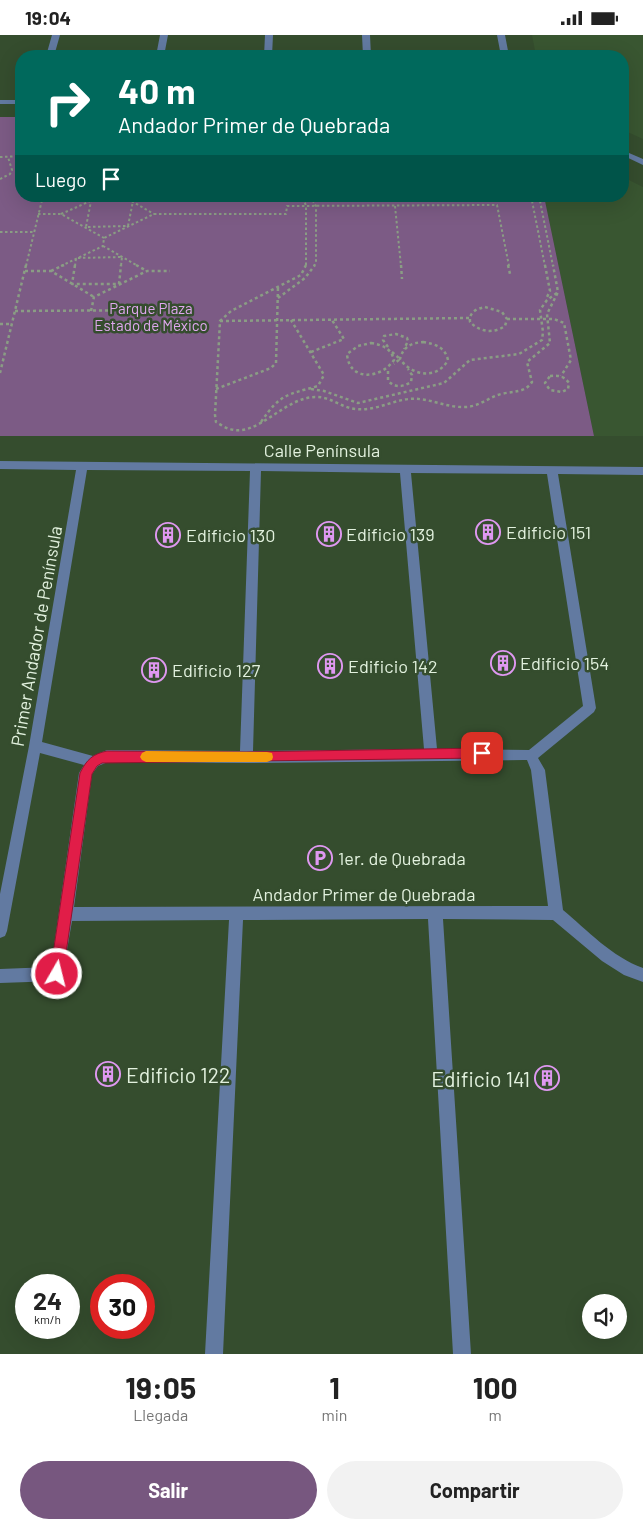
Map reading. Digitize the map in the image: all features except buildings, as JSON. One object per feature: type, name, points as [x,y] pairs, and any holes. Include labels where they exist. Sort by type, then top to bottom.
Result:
[{"type":"street","points":[[52,50],[56,35]]},
{"type":"street","points":[[161,50],[164,35]]},
{"type":"street","points":[[268,50],[269,35]]},
{"type":"street","points":[[366,35],[367,50]]},
{"type":"street","points":[[501,35],[504,50]]},
{"type":"street","points":[[0,102],[15,102]]},
{"type":"street","points":[[629,155],[643,162]]},
{"type":"street","name":"Calle Península","points":[[0,465],[643,471]]},
{"type":"street","name":"Primer Andador de Península","points":[[0,931],[35,747],[82,465]]},
{"type":"street","points":[[246,757],[256,467]]},
{"type":"street","points":[[405,468],[431,755]]},
{"type":"street","points":[[531,757],[590,708],[552,469]]},
{"type":"street","points":[[35,747],[93,762],[107,757],[431,755],[516,752],[531,757],[538,770],[556,913],[607,956],[642,978]]},
{"type":"street","points":[[0,976],[57,974],[86,773],[93,762]]},
{"type":"street","points":[[435,912],[462,1354]]},
{"type":"street","points":[[214,1354],[236,913]]},
{"type":"street","name":"Andador Primer de Quebrada","points":[[65,914],[556,913]]},
{"type":"path","points":[[0,157],[15,157]]},
{"type":"path","points":[[0,179],[10,174],[12,170],[8,157]]},
{"type":"path","points":[[0,373],[41,202]]},
{"type":"path","points":[[38,214],[61,214],[89,202]]},
{"type":"path","points":[[86,227],[91,202]]},
{"type":"path","points":[[128,226],[133,202]]},
{"type":"path","points":[[135,202],[154,214]]},
{"type":"path","points":[[305,202],[308,258],[306,267],[301,275],[231,311],[220,321],[216,422],[223,427],[234,430],[249,428],[259,424],[291,400],[312,395],[324,397],[338,405],[355,409],[420,399],[465,407],[479,405],[506,393],[523,391],[529,388],[532,383],[527,363],[532,356],[550,343],[552,337],[548,319],[549,308],[557,299],[558,292],[540,202]]},
{"type":"path","points":[[278,299],[284,292],[306,278],[314,270],[316,262],[316,206],[314,202]]},
{"type":"path","points":[[311,389],[332,392],[347,401],[358,403],[444,383],[453,379],[463,365],[470,360],[519,354],[542,340],[540,306],[550,291],[532,202]]},
{"type":"path","points":[[104,238],[154,214],[286,214],[287,206],[498,205],[510,275]]},
{"type":"path","points":[[395,206],[402,279]]},
{"type":"path","points":[[61,214],[104,238]]},
{"type":"path","points":[[86,227],[128,226]]},
{"type":"path","points":[[0,232],[34,232]]},
{"type":"path","points":[[103,246],[104,238]]},
{"type":"path","points":[[25,271],[51,271],[103,246]]},
{"type":"path","points":[[103,246],[147,271]]},
{"type":"path","points":[[76,258],[122,257]]},
{"type":"path","points":[[119,283],[122,257]]},
{"type":"path","points":[[72,284],[76,258]]},
{"type":"path","points":[[51,271],[94,297]]},
{"type":"path","points":[[91,311],[94,297],[119,283],[147,271],[170,271]]},
{"type":"path","points":[[72,284],[119,283]]},
{"type":"path","points":[[216,389],[271,368],[276,363],[278,287]]},
{"type":"path","points":[[545,300],[558,292]]},
{"type":"path","points":[[469,318],[474,311],[484,307],[502,312],[507,319]]},
{"type":"path","points":[[15,311],[166,310]]},
{"type":"path","points":[[220,321],[469,318]]},
{"type":"path","points":[[469,318],[474,326],[491,331],[501,329],[507,319]]},
{"type":"path","points":[[507,319],[548,319],[559,320],[564,323],[571,360],[562,377]]},
{"type":"path","points":[[259,424],[274,403],[284,395],[318,386],[324,375],[291,320]]},
{"type":"path","points":[[311,352],[344,339],[331,320]]},
{"type":"path","points":[[0,324],[12,324]]},
{"type":"path","points":[[388,370],[388,381],[392,385],[398,387],[411,383],[412,375],[400,359],[390,351],[378,344],[363,344],[351,349],[346,359],[352,369],[366,374],[374,375],[388,370],[400,359],[408,341],[403,335],[389,334],[384,337],[383,341],[390,351],[394,360],[392,366]]},
{"type":"path","points":[[404,349],[416,343],[431,343],[444,350],[448,360],[442,369],[436,373],[420,374],[407,368]]},
{"type":"path","points":[[550,377],[562,377],[569,383],[566,391],[554,392],[545,386],[545,380],[550,377]]},
{"type":"path","points":[[398,387],[401,393]]},
{"type":"shaded area","points":[[532,35],[643,35],[643,139],[629,133],[629,50],[535,50]]},
{"type":"shaded area","points":[[629,180],[643,187],[643,436],[594,436],[545,202],[629,202]]},
{"type":"green space","name":"Parque Plaza Estado de México","points":[[0,117],[15,117],[15,202],[545,202],[594,436],[0,436]]},
{"type":"slow traffic","points":[[146,757],[267,757]]},
{"type":"place","name":"Edificio 151","points":[[488,532]]},
{"type":"place","name":"Edificio 139","points":[[329,534]]},
{"type":"place","name":"Edificio 130","points":[[168,535]]},
{"type":"place","name":"Edificio 154","points":[[503,663]]},
{"type":"place","name":"Edificio 142","points":[[330,666]]},
{"type":"place","name":"Edificio 127","points":[[154,670]]},
{"type":"place","name":"1er. de Quebrada","points":[[320,858]]},
{"type":"place","name":"Edificio 122","points":[[108,1074]]},
{"type":"place","name":"Edificio 141","points":[[547,1078]]},
{"type":"route","points":[[57,974],[86,773],[93,762],[99,758],[482,753]]}]
